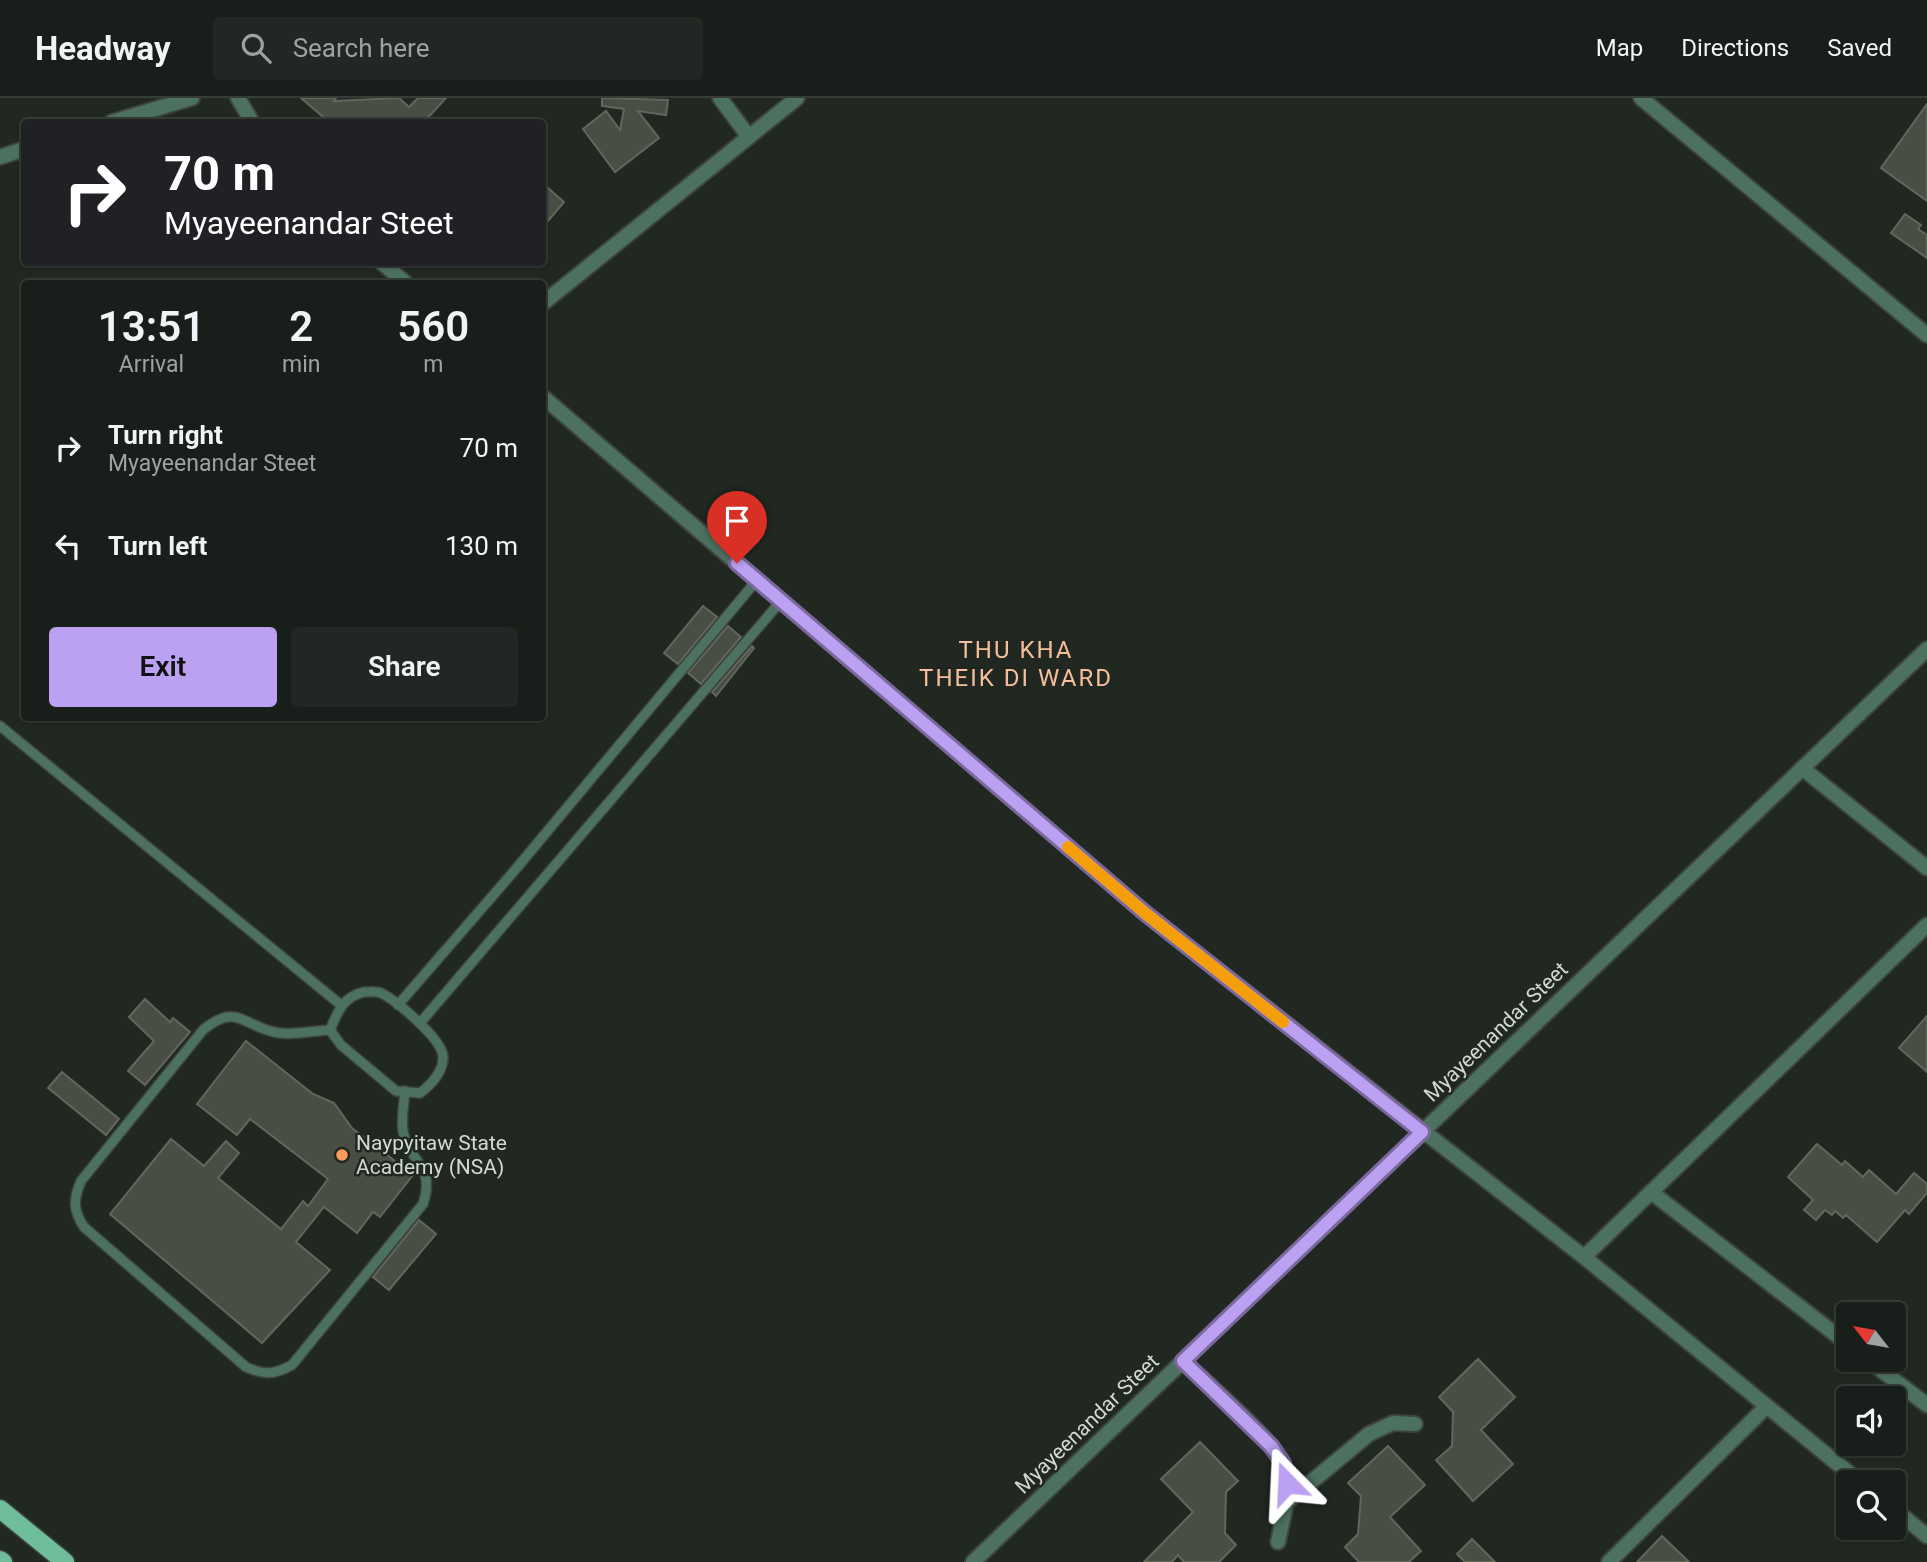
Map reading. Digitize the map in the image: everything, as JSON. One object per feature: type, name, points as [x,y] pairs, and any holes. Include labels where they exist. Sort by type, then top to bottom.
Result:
[{"type":"main road","points":[[0,1509],[65,1562]]},
{"type":"street","points":[[122,119],[192,98]]},
{"type":"street","points":[[238,98],[251,119]]},
{"type":"street","points":[[720,98],[749,137]]},
{"type":"street","points":[[546,301],[797,98]]},
{"type":"street","points":[[1641,98],[1927,335]]},
{"type":"street","points":[[0,157],[21,150]]},
{"type":"street","points":[[386,266],[402,280]]},
{"type":"street","points":[[546,399],[1145,913],[1584,1257],[1845,1470]]},
{"type":"street","name":"Myayeenandar Steet","points":[[973,1562],[1927,649]]},
{"type":"street","points":[[1802,768],[1927,868]]},
{"type":"street","points":[[1584,1257],[1927,925]]},
{"type":"street","points":[[1651,1192],[1836,1335]]},
{"type":"street","points":[[1183,1361],[1271,1446],[1283,1463],[1287,1502],[1278,1542]]},
{"type":"street","points":[[1884,1372],[1927,1405]]},
{"type":"street","points":[[1609,1562],[1766,1407]]},
{"type":"street","points":[[1287,1502],[1369,1434],[1392,1423],[1415,1424]]},
{"type":"street","points":[[1906,1519],[1927,1536]]},
{"type":"lane","points":[[398,1005],[515,870],[757,580]]},
{"type":"lane","points":[[420,1023],[781,601]]},
{"type":"lane","points":[[0,726],[341,1005]]},
{"type":"lane","points":[[379,992],[420,1023],[437,1042],[443,1056],[440,1069],[430,1085],[420,1093],[396,1091],[341,1045],[330,1030],[341,1005],[352,995],[379,992]]},
{"type":"lane","points":[[330,1030],[281,1033],[231,1015],[217,1018],[203,1030],[81,1181],[74,1198],[75,1213],[84,1227],[246,1367],[261,1374],[277,1373],[292,1365],[423,1204],[429,1187],[424,1170],[403,1132],[405,1091]]},
{"type":"building","points":[[301,98],[336,98],[334,101],[399,98],[409,107],[418,98],[446,98],[427,119],[326,119]]},
{"type":"building","points":[[602,98],[668,100],[666,115],[638,111],[659,138],[615,172],[583,129],[606,111],[620,130],[624,109],[602,106]]},
{"type":"building","points":[[1927,104],[1927,201],[1881,168]]},
{"type":"building","points":[[548,188],[564,202],[546,223]]},
{"type":"building","points":[[1905,214],[1921,225],[1918,229],[1927,235],[1927,258],[1891,233]]},
{"type":"building","points":[[703,606],[717,617],[678,664],[664,653]]},
{"type":"building","points":[[728,626],[741,637],[701,684],[688,673]]},
{"type":"building","points":[[752,646],[754,648],[716,696],[712,692]]},
{"type":"building","points":[[145,999],[170,1022],[173,1018],[190,1032],[145,1085],[128,1071],[154,1041],[129,1017]]},
{"type":"building","points":[[1927,1016],[1927,1072],[1899,1048]]},
{"type":"building","points":[[246,1041],[313,1094],[334,1103],[352,1128],[413,1175],[380,1217],[373,1212],[357,1233],[324,1207],[296,1242],[330,1270],[262,1343],[110,1214],[171,1139],[204,1166],[226,1141],[239,1153],[218,1178],[281,1229],[303,1201],[308,1206],[328,1179],[250,1119],[237,1135],[197,1104]]},
{"type":"building","points":[[62,1072],[119,1119],[106,1135],[48,1088]]},
{"type":"building","points":[[1817,1144],[1842,1165],[1845,1161],[1863,1177],[1869,1170],[1896,1194],[1914,1173],[1927,1184],[1927,1193],[1909,1214],[1905,1210],[1877,1242],[1846,1215],[1843,1218],[1835,1211],[1832,1215],[1825,1210],[1816,1220],[1804,1210],[1813,1200],[1788,1177]]},
{"type":"building","points":[[419,1220],[436,1234],[389,1290],[373,1277]]},
{"type":"building","points":[[1478,1359],[1515,1397],[1481,1430],[1513,1464],[1473,1501],[1436,1460],[1452,1446],[1453,1412],[1439,1397]]},
{"type":"building","points":[[1200,1442],[1238,1481],[1226,1492],[1225,1533],[1236,1545],[1219,1562],[1184,1562],[1178,1555],[1172,1562],[1144,1562],[1193,1512],[1161,1479]]},
{"type":"building","points":[[1388,1446],[1425,1485],[1390,1517],[1421,1551],[1409,1562],[1359,1562],[1345,1547],[1358,1534],[1361,1496],[1348,1483]]},
{"type":"building","points":[[1662,1536],[1689,1562],[1637,1562]]},
{"type":"building","points":[[1472,1539],[1495,1562],[1465,1562],[1457,1554]]},
{"type":"slow traffic","points":[[1068,847],[1145,913],[1283,1022]]},
{"type":"place","name":"Naypyitaw State Academy (NSA)","points":[[342,1155]]},
{"type":"district","name":"THU KHA THEIK DI WARD","points":[[1016,664]]},
{"type":"route","points":[[737,563],[1145,913],[1422,1132],[1183,1361],[1271,1446],[1283,1463],[1287,1483]]}]
